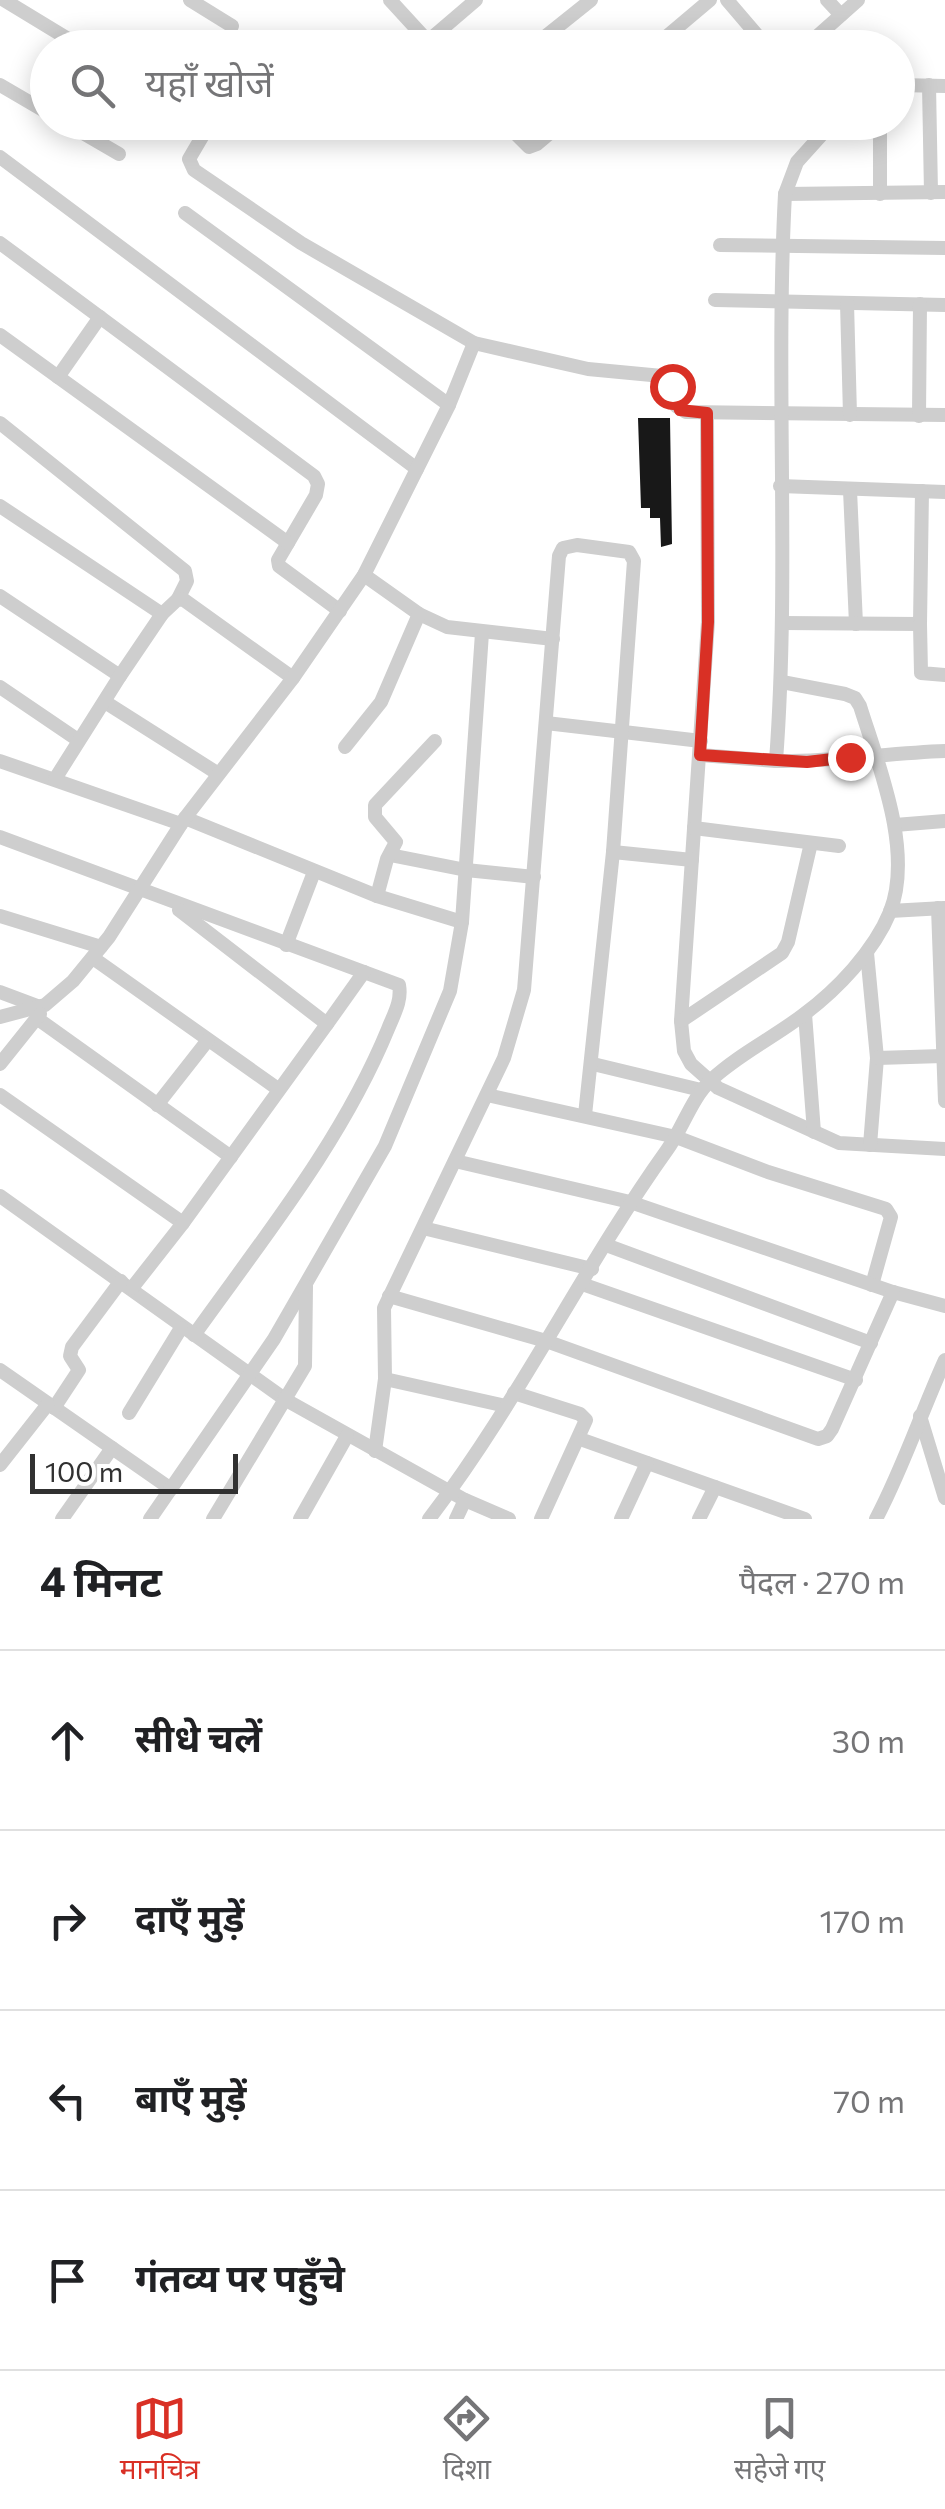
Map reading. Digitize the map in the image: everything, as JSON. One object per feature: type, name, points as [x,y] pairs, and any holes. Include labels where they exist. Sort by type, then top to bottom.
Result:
[{"type":"street","points":[[4,0],[53,30]]},
{"type":"street","points":[[190,0],[232,26]]},
{"type":"street","points":[[390,0],[418,30]]},
{"type":"street","points":[[445,30],[476,0]]},
{"type":"street","points":[[554,30],[591,0]]},
{"type":"street","points":[[674,30],[710,0]]},
{"type":"street","points":[[727,0],[753,30]]},
{"type":"street","points":[[827,0],[840,15]]},
{"type":"street","points":[[824,30],[858,0]]},
{"type":"street","points":[[0,85],[30,102]]},
{"type":"street","points":[[784,194],[938,192],[937,85]]},
{"type":"street","points":[[95,140],[119,154]]},
{"type":"street","points":[[200,140],[189,159],[194,170],[301,243],[474,343],[588,369],[662,376],[672,386],[680,410],[945,415]]},
{"type":"street","points":[[776,761],[782,682],[780,414],[784,194],[797,162],[816,140]]},
{"type":"street","points":[[880,140],[880,194]]},
{"type":"street","points":[[0,157],[417,469]]},
{"type":"street","points":[[185,213],[449,405]]},
{"type":"street","points":[[0,243],[314,476],[318,484],[316,494],[278,566],[340,611]]},
{"type":"street","points":[[720,245],[945,248]]},
{"type":"street","points":[[715,300],[945,305]]},
{"type":"street","points":[[848,303],[850,415]]},
{"type":"street","points":[[919,416],[920,304]]},
{"type":"street","points":[[58,377],[100,317]]},
{"type":"street","points":[[0,335],[288,543]]},
{"type":"street","points":[[0,1064],[41,1010],[97,953],[183,821],[293,678],[364,575],[449,405],[474,343]]},
{"type":"street","points":[[705,1086],[684,1052],[680,1021],[708,622],[707,413]]},
{"type":"street","points":[[0,423],[185,572],[188,580],[120,676],[55,779]]},
{"type":"street","points":[[780,486],[945,492]]},
{"type":"street","points":[[850,490],[856,624]]},
{"type":"street","points":[[922,491],[921,673],[945,675]]},
{"type":"street","points":[[0,506],[162,614]]},
{"type":"street","points":[[375,1451],[385,1379],[382,1320],[389,1296],[487,1095],[520,1014],[559,556],[563,548],[577,544],[629,552],[634,561],[613,852],[585,1115]]},
{"type":"street","points":[[364,575],[419,614],[447,627],[554,639]]},
{"type":"street","points":[[0,596],[120,676]]},
{"type":"street","points":[[178,599],[293,678]]},
{"type":"street","points":[[346,746],[381,702],[419,614]]},
{"type":"street","points":[[782,623],[920,624]]},
{"type":"street","points":[[150,1519],[306,1284],[385,1146],[450,991],[462,922],[482,632]]},
{"type":"street","points":[[430,1519],[510,1400],[705,1086],[733,1060],[805,1014],[867,953],[890,912],[895,875],[894,825],[855,698],[782,682]]},
{"type":"street","points":[[0,686],[78,740]]},
{"type":"street","points":[[104,702],[218,772]]},
{"type":"street","points":[[546,723],[621,732],[776,761],[945,751]]},
{"type":"street","points":[[377,896],[395,839],[375,817],[375,805],[435,741]]},
{"type":"street","points":[[0,761],[183,821],[377,896],[462,922]]},
{"type":"street","points":[[894,825],[945,822]]},
{"type":"street","points":[[694,828],[839,846]]},
{"type":"street","points":[[0,837],[286,945],[394,981],[400,990],[400,999],[365,1080],[337,1132],[128,1413]]},
{"type":"street","points":[[680,1021],[782,952],[788,942],[811,843]]},
{"type":"street","points":[[613,852],[692,860]]},
{"type":"street","points":[[390,855],[466,870],[534,877]]},
{"type":"street","points":[[286,945],[314,872]]},
{"type":"street","points":[[166,901],[327,1024]]},
{"type":"street","points":[[890,912],[941,908],[945,1101]]},
{"type":"street","points":[[0,916],[97,953],[278,1089]]},
{"type":"street","points":[[867,953],[877,1058],[870,1145]]},
{"type":"street","points":[[0,1465],[79,1370],[70,1356],[72,1347],[183,1223],[364,972]]},
{"type":"street","points":[[0,992],[41,1010],[157,1105],[231,1157]]},
{"type":"street","points":[[0,1018],[41,1010]]},
{"type":"street","points":[[805,1014],[814,1132]]},
{"type":"street","points":[[157,1105],[208,1040]]},
{"type":"street","points":[[877,1058],[942,1056]]},
{"type":"street","points":[[592,1064],[705,1086],[839,1144],[945,1149]]},
{"type":"street","points":[[487,1095],[676,1136],[768,1172],[889,1211],[891,1217],[872,1285]]},
{"type":"street","points":[[0,1096],[183,1223]]},
{"type":"street","points":[[455,1162],[630,1202],[893,1292],[945,1306]]},
{"type":"street","points":[[0,1196],[286,1400],[464,1500],[509,1519]]},
{"type":"street","points":[[423,1228],[592,1269]]},
{"type":"street","points":[[606,1246],[870,1342]]},
{"type":"street","points":[[213,1519],[305,1366],[306,1284]]},
{"type":"street","points":[[582,1284],[856,1380]]},
{"type":"street","points":[[389,1296],[546,1341],[818,1439],[830,1433],[893,1292]]},
{"type":"street","points":[[879,1518],[945,1360]]},
{"type":"street","points":[[0,1370],[172,1488]]},
{"type":"street","points":[[385,1379],[584,1416],[586,1423],[580,1439],[541,1519]]},
{"type":"street","points":[[920,1416],[945,1498]]},
{"type":"street","points":[[300,1519],[347,1436]]},
{"type":"street","points":[[580,1439],[805,1519]]},
{"type":"street","points":[[62,1519],[112,1448]]},
{"type":"street","points":[[621,1519],[647,1463]]},
{"type":"street","points":[[699,1519],[715,1487]]},
{"type":"street","points":[[456,1519],[464,1500]]},
{"type":"building","points":[[638,418],[670,418],[672,544],[661,547],[660,518],[650,518],[650,508],[641,508]]},
{"type":"route","points":[[672,386],[680,410],[707,413],[708,622],[700,755],[807,762],[850,757]]}]
